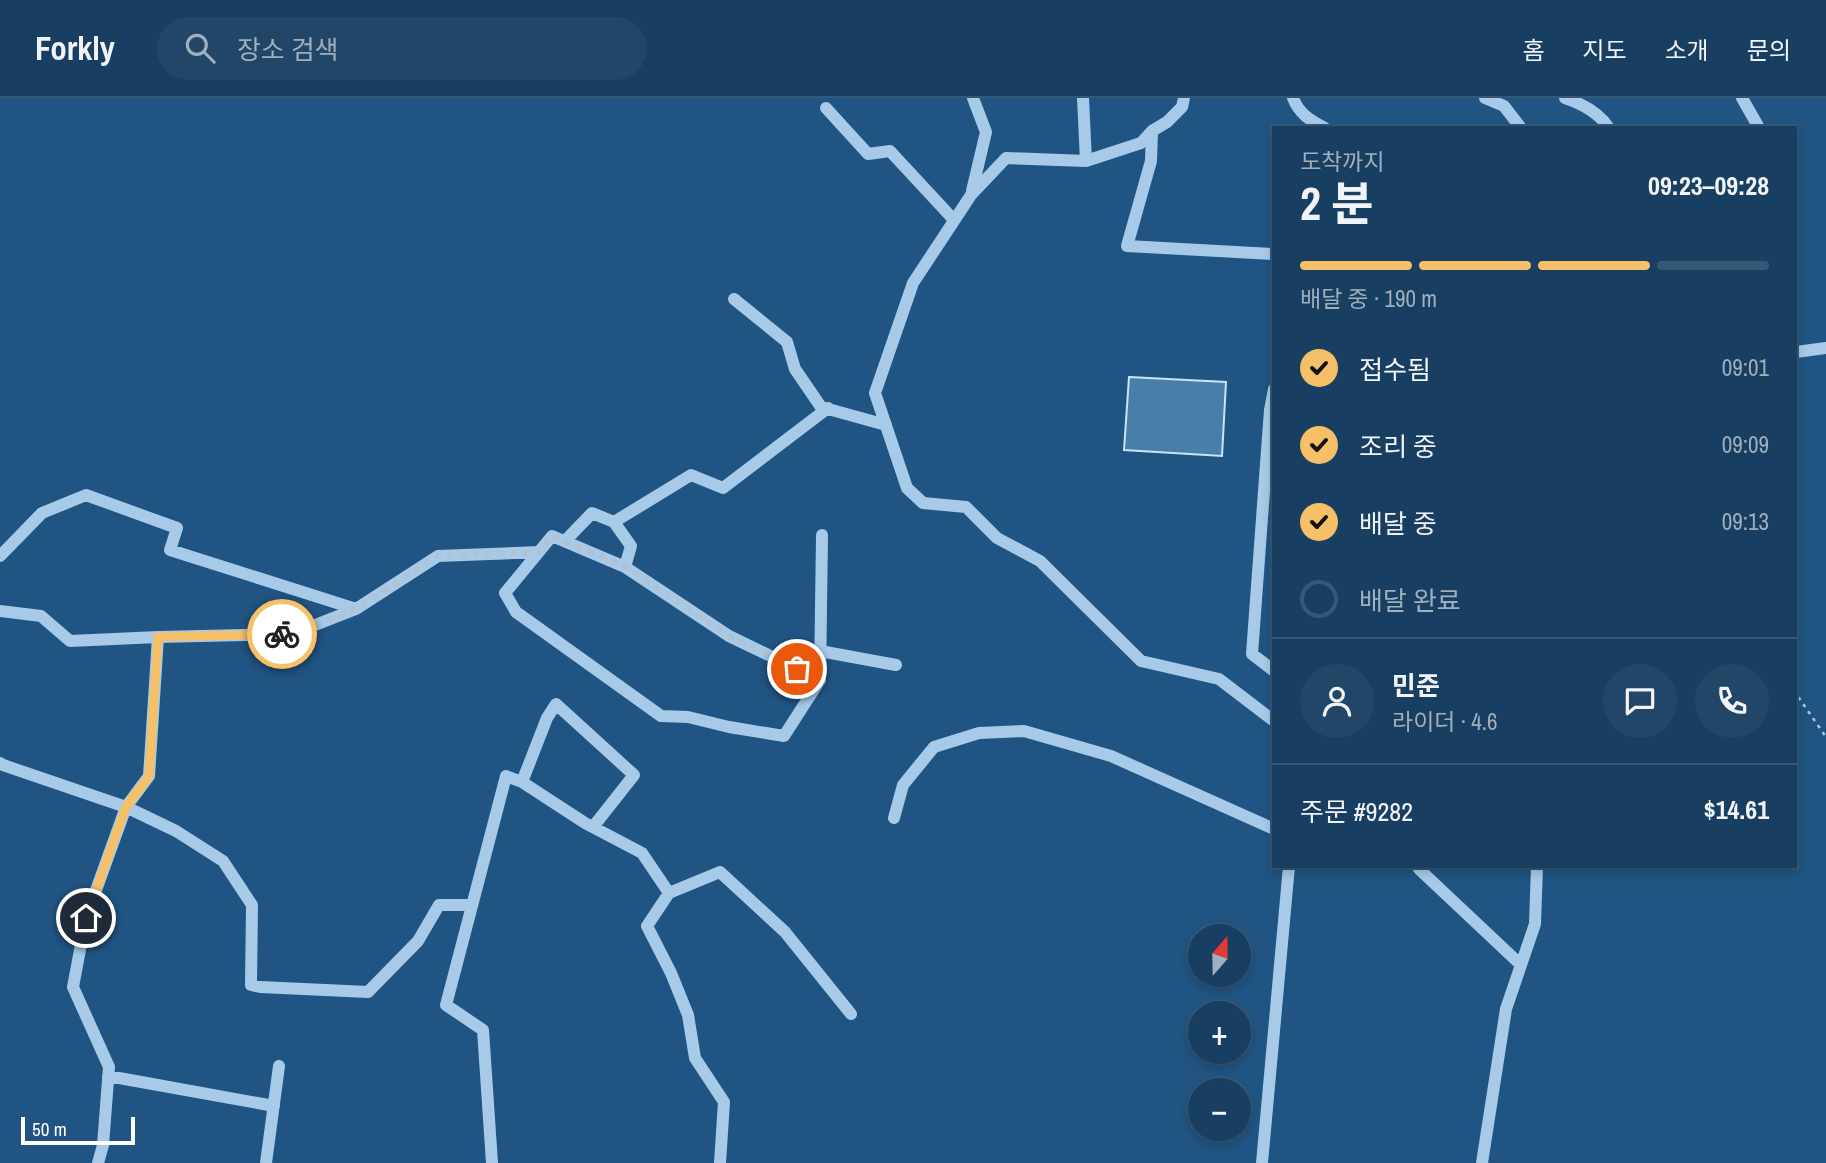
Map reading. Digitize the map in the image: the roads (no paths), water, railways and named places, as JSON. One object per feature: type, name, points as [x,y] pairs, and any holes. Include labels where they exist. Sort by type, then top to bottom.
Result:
[{"type":"street","points":[[971,195],[986,132],[973,98]]},
{"type":"street","points":[[1083,98],[1086,161]]},
{"type":"street","points":[[1184,98],[1182,107],[1141,143],[1086,161],[1006,158],[971,195],[913,283],[875,393],[907,488],[923,503],[966,507],[997,538],[1040,561],[1141,661],[1219,679],[1272,719]]},
{"type":"street","points":[[1293,98],[1308,120],[1321,126]]},
{"type":"street","points":[[1485,98],[1504,102],[1520,126]]},
{"type":"street","points":[[1565,98],[1584,100],[1608,126]]},
{"type":"street","points":[[1742,98],[1758,126]]},
{"type":"street","points":[[826,108],[868,153],[890,152],[954,220]]},
{"type":"street","points":[[1152,131],[1151,160],[1127,246],[1272,254]]},
{"type":"street","points":[[734,299],[787,342],[795,369],[821,407],[886,425]]},
{"type":"street","points":[[1797,352],[1826,348]]},
{"type":"street","points":[[1272,400],[1252,654],[1272,669]]},
{"type":"street","points":[[614,522],[691,475],[723,488],[828,408]]},
{"type":"street","points":[[0,556],[42,513],[86,495],[177,528],[170,550],[356,609]]},
{"type":"street","points":[[565,541],[592,513],[614,522],[631,546],[625,567]]},
{"type":"street","points":[[820,680],[729,636],[625,567],[552,536],[505,593],[516,612],[661,716],[688,717],[783,736],[820,680],[822,535]]},
{"type":"street","points":[[0,611],[41,616],[69,641],[292,634],[356,609],[438,556],[539,552]]},
{"type":"street","points":[[98,1163],[103,1144],[109,1067],[73,988],[86,918],[126,807],[149,776],[158,637]]},
{"type":"street","points":[[820,651],[896,665]]},
{"type":"street","points":[[522,782],[547,719],[556,704],[634,775],[593,827]]},
{"type":"street","points":[[894,818],[903,785],[934,747],[979,733],[1024,731],[1111,756],[1272,828]]},
{"type":"street","points":[[0,763],[126,807],[176,831],[223,861],[251,905],[251,985],[368,992],[418,941],[439,905],[472,905]]},
{"type":"street","points":[[492,1163],[483,1030],[446,1005],[506,776],[522,782],[593,827],[642,853],[669,893]]},
{"type":"street","points":[[1262,1163],[1289,868]]},
{"type":"street","points":[[1419,868],[1521,965]]},
{"type":"street","points":[[1482,1163],[1506,1009],[1535,924],[1537,868]]},
{"type":"street","points":[[720,1163],[724,1102],[695,1058],[688,1015],[671,972],[647,926],[669,893],[720,872],[785,932],[851,1014]]},
{"type":"street","points":[[266,1163],[279,1066]]},
{"type":"street","points":[[108,1076],[274,1106]]}]
